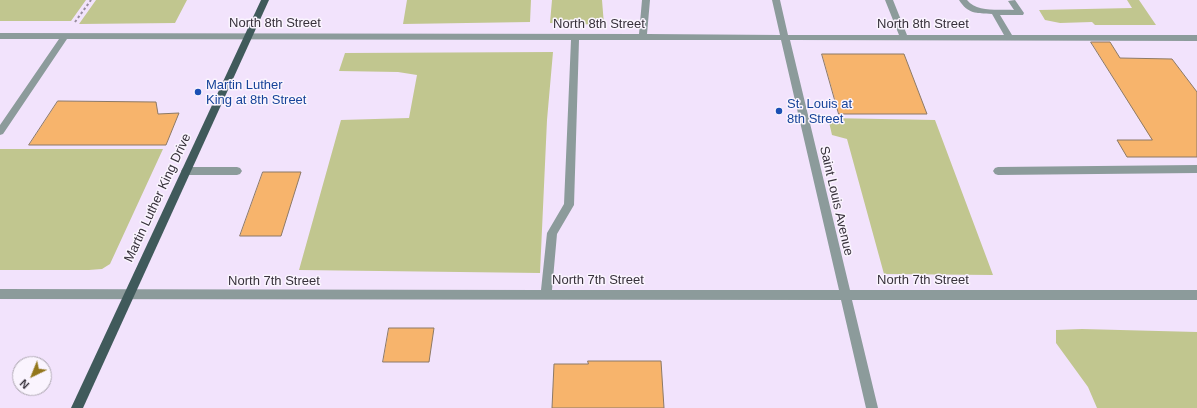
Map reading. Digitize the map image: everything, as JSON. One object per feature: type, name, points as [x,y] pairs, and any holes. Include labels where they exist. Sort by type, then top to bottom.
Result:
[{"type":"main road","name":"Martin Luther King Drive","points":[[77,408],[265,0]]},
{"type":"street","points":[[643,37],[646,0]]},
{"type":"street","name":"Saint Louis Avenue","points":[[776,0],[872,408]]},
{"type":"street","points":[[889,0],[904,36]]},
{"type":"street","points":[[963,0],[970,8],[978,11],[1020,13],[1012,1]]},
{"type":"street","points":[[995,13],[1009,37]]},
{"type":"street","name":"North 8th Street","points":[[0,36],[904,36],[1197,38]]},
{"type":"street","points":[[0,132],[65,36]]},
{"type":"street","points":[[546,294],[552,233],[569,205],[575,37]]},
{"type":"street","points":[[998,171],[1197,169]]},
{"type":"street","points":[[186,171],[237,171]]},
{"type":"street","name":"North 7th Street","points":[[0,294],[1197,295]]},
{"type":"path","points":[[65,36],[91,0]]},
{"type":"green space","points":[[0,0],[86,0],[71,21],[0,21]]},
{"type":"green space","points":[[96,0],[187,0],[175,23],[79,24]]},
{"type":"green space","points":[[407,0],[531,0],[530,22],[403,24]]},
{"type":"green space","points":[[552,0],[602,0],[604,25],[550,23]]},
{"type":"green space","points":[[1127,0],[1139,0],[1156,25],[1095,25],[1092,22],[1060,23],[1045,20],[1039,10],[1132,8]]},
{"type":"green space","points":[[553,52],[547,120],[540,273],[299,270],[341,120],[409,118],[417,75],[398,72],[339,71],[345,53]]},
{"type":"green space","points":[[828,118],[935,120],[993,275],[884,274],[847,139],[832,135]]},
{"type":"green space","points":[[0,149],[163,149],[110,264],[102,269],[89,270],[0,270]]},
{"type":"green space","points":[[1082,329],[1197,332],[1197,408],[1097,408],[1088,387],[1056,343],[1056,330]]},
{"type":"building","points":[[1091,42],[1110,42],[1120,58],[1172,59],[1197,92],[1197,157],[1127,157],[1117,140],[1152,140]]},
{"type":"building","points":[[822,54],[904,54],[927,114],[839,114]]},
{"type":"building","points":[[58,101],[156,102],[158,114],[179,113],[166,145],[29,145]]},
{"type":"building","points":[[263,172],[301,172],[281,236],[240,236]]},
{"type":"building","points":[[389,328],[434,328],[429,362],[383,362]]},
{"type":"building","points":[[588,361],[661,361],[664,408],[552,408],[554,364],[588,364]]},
{"type":"place","name":"Martin Luther King at 8th Street","points":[[198,92]]},
{"type":"place","name":"St. Louis at 8th Street","points":[[779,111]]}]
